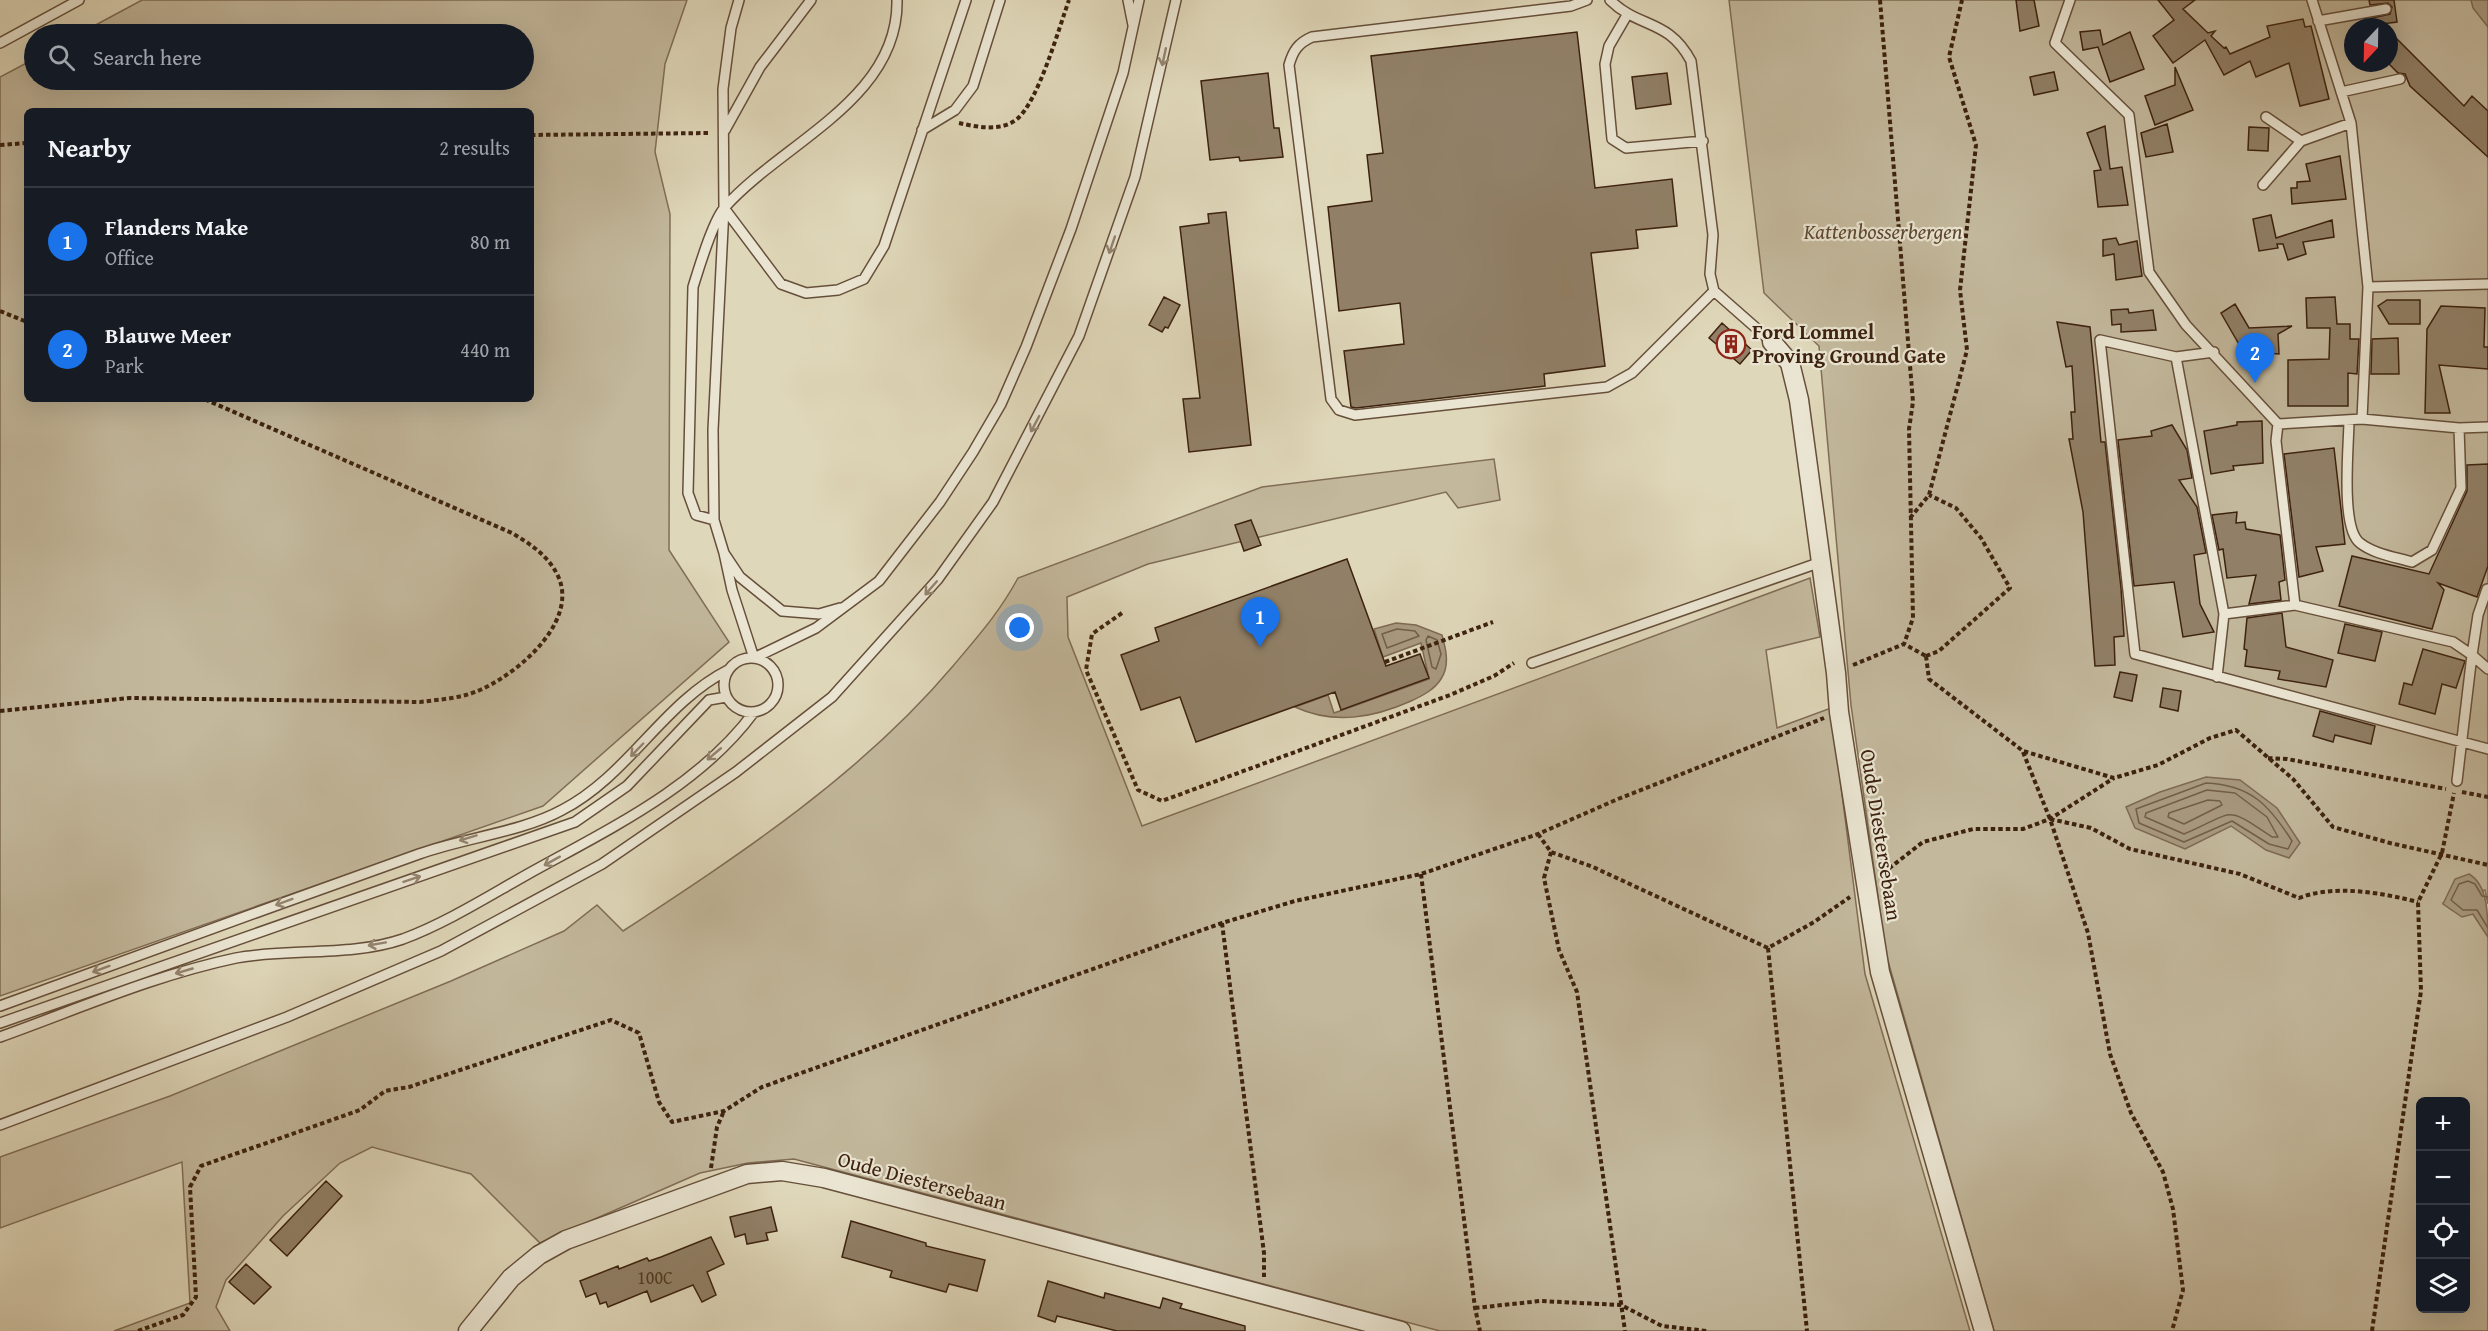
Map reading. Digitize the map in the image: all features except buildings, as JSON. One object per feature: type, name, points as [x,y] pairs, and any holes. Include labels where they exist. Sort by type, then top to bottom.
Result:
[{"type":"street","name":"Oude Diestersebaan","points":[[1772,342],[1790,363],[1799,400],[1836,673],[1839,712],[1880,972],[1984,1331]]},
{"type":"street","name":"Oude Diestersebaan","points":[[468,1331],[511,1278],[539,1255],[566,1240],[709,1186],[747,1174],[782,1171],[825,1178],[1401,1331]]},
{"type":"lane","points":[[35,24],[80,0]]},
{"type":"lane","points":[[728,670],[724,679],[726,697],[738,709],[754,712],[763,710],[776,698],[778,680],[770,665],[754,658],[732,590],[714,520],[713,429],[724,208],[723,89],[731,28],[739,0]]},
{"type":"lane","points":[[723,132],[760,67],[811,0]]},
{"type":"lane","points":[[714,520],[696,515],[688,493],[693,287],[724,208],[792,149],[843,109],[874,74],[891,42],[897,0]]},
{"type":"lane","points":[[724,208],[781,284],[806,293],[838,290],[864,279],[884,246],[966,0]]},
{"type":"lane","points":[[922,130],[955,110],[973,86],[1000,0]]},
{"type":"lane","points":[[1128,0],[1134,30]]},
{"type":"lane","points":[[0,1006],[428,850],[561,811],[597,788],[619,769],[688,697],[711,679],[728,670],[739,660],[754,658],[816,628],[879,581],[940,502],[1001,404],[1071,229],[1134,30],[1139,0]]},
{"type":"lane","points":[[0,1125],[287,1017],[441,951],[602,864],[774,745],[832,697],[938,579],[993,502],[1079,336],[1136,177],[1176,0]]},
{"type":"lane","points":[[1587,0],[1571,6],[1312,37],[1300,41],[1289,65],[1331,399],[1339,410],[1355,415],[1607,387],[1632,373],[1714,291]]},
{"type":"lane","points":[[1610,0],[1627,15],[1665,30],[1684,48],[1694,76],[1703,141],[1713,235],[1710,274],[1714,291],[1772,342]]},
{"type":"lane","points":[[2070,0],[2055,44],[2129,115],[2149,272],[2186,325],[2214,352],[2278,424],[2276,441],[2295,605]]},
{"type":"lane","points":[[2312,0],[2351,123],[2368,287],[2362,419]]},
{"type":"lane","points":[[2318,21],[2386,9]]},
{"type":"lane","points":[[1627,15],[1609,46],[1605,63],[1612,139],[1626,148],[1703,141]]},
{"type":"lane","points":[[0,43],[24,30]]},
{"type":"lane","points":[[2341,92],[2400,79]]},
{"type":"lane","points":[[2266,117],[2301,141]]},
{"type":"lane","points":[[2263,184],[2301,141],[2351,123]]},
{"type":"lane","points":[[2368,287],[2488,284]]},
{"type":"lane","points":[[2214,352],[2176,357],[2100,340],[2135,654],[2488,749]]},
{"type":"lane","points":[[2176,357],[2224,614],[2217,676]]},
{"type":"lane","points":[[2278,424],[2362,419],[2459,428],[2488,427]]},
{"type":"lane","points":[[2349,420],[2348,518],[2357,541],[2372,550],[2412,562],[2432,550],[2460,488],[2459,428]]},
{"type":"lane","points":[[724,553],[740,577],[782,611],[819,614],[851,604]]},
{"type":"lane","points":[[1532,663],[1821,562]]},
{"type":"lane","points":[[2456,786],[2478,615],[2488,588]]},
{"type":"lane","points":[[2224,614],[2295,605],[2454,642],[2472,655],[2480,665],[2488,669]]},
{"type":"lane","points":[[0,1023],[575,822],[627,786],[709,700],[726,697]]},
{"type":"lane","points":[[0,1037],[199,966],[240,957],[349,948],[401,939],[456,914],[652,804],[716,754],[741,730],[754,712]]},
{"type":"path","points":[[940,119],[992,128],[1016,120],[1029,106],[1069,0]]},
{"type":"path","points":[[1836,673],[1904,644],[1913,618],[1909,429],[1913,402],[1880,0]]},
{"type":"path","points":[[1910,518],[1929,495],[1967,350],[1960,290],[1976,145],[1949,57],[1962,0]]},
{"type":"path","points":[[534,135],[723,132]]},
{"type":"path","points":[[0,145],[24,143]]},
{"type":"path","points":[[0,310],[24,321]]},
{"type":"path","points":[[0,711],[130,698],[420,702],[467,695],[520,667],[549,635],[561,603],[559,577],[538,549],[512,533],[211,402]]},
{"type":"path","points":[[1904,644],[1926,656],[1940,651],[2010,588],[1981,538],[1956,508],[1929,495]]},
{"type":"path","points":[[1122,613],[1092,633],[1086,670],[1137,790],[1162,801],[1450,695],[1494,676],[1514,663]]},
{"type":"path","points":[[1385,662],[1493,622]]},
{"type":"path","points":[[1926,656],[1929,679],[2023,751],[2114,778]]},
{"type":"path","points":[[138,1331],[183,1315],[196,1297],[190,1188],[201,1166],[360,1110],[385,1091],[409,1087],[611,1020],[639,1033],[659,1102],[672,1122],[724,1111],[762,1087],[1222,923],[1295,901],[1421,874],[1538,834],[1618,799],[1839,712]]},
{"type":"path","points":[[1768,948],[1814,922],[1923,842],[1973,829],[2023,829],[2050,819],[2114,778],[2158,765],[2210,738],[2236,730],[2293,779],[2333,827],[2390,843],[2488,865]]},
{"type":"path","points":[[2023,751],[2050,819],[2088,933],[2110,1054],[2131,1113],[2163,1172],[2174,1209],[2183,1290],[2172,1331]]},
{"type":"path","points":[[2268,758],[2287,759],[2456,786],[2488,797]]},
{"type":"path","points":[[2372,1331],[2421,991],[2418,902],[2442,853],[2456,786]]},
{"type":"path","points":[[2050,819],[2091,828],[2130,849],[2240,874],[2299,898],[2316,891],[2396,897],[2418,902]]},
{"type":"path","points":[[1538,834],[1551,852],[1593,867],[1670,902],[1719,928],[1768,948]]},
{"type":"path","points":[[1551,852],[1544,878],[1559,950],[1577,992],[1625,1331]]},
{"type":"path","points":[[1421,874],[1475,1308],[1480,1331]]},
{"type":"path","points":[[1222,923],[1264,1253],[1263,1295]]},
{"type":"path","points":[[1768,948],[1807,1331]]},
{"type":"path","points":[[709,1186],[717,1127],[724,1111]]},
{"type":"path","points":[[1475,1308],[1540,1301],[1621,1305],[1662,1326],[1707,1331]]},
{"type":"green space","points":[[142,0],[687,0],[665,64],[655,152],[670,214],[669,550],[729,642],[543,806],[0,996],[0,77],[24,64],[24,90],[534,90],[534,24],[98,24]]},
{"type":"green space","name":"Kattenbosserbergen","points":[[1729,0],[2488,0],[2488,904],[2485,890],[2443,903],[2452,910],[2473,914],[2488,937],[2488,1331],[1994,1331],[1886,954],[1851,705],[1819,346],[1764,293]]},
{"type":"green space","points":[[1494,459],[1500,500],[1458,508],[1446,492],[1148,564],[1067,597],[1068,637],[1142,826],[1810,578],[1820,637],[1766,650],[1777,728],[1831,708],[1865,974],[1970,1331],[1440,1331],[794,1159],[748,1163],[700,1173],[540,1243],[471,1174],[372,1147],[340,1163],[283,1216],[226,1280],[216,1307],[230,1331],[114,1331],[190,1303],[182,1162],[0,1228],[0,1157],[170,1096],[451,981],[564,931],[597,905],[623,931],[755,842],[840,777],[917,705],[953,666],[996,613],[1018,578],[1262,487]]},
{"type":"water","points":[[2471,0],[2488,0],[2488,27],[2473,8]]},
{"type":"water","points":[[1396,623],[1416,625],[1442,635],[1446,652],[1446,669],[1438,683],[1431,689],[1397,707],[1353,717],[1324,716],[1295,707],[1328,695],[1334,713],[1429,679],[1421,643],[1383,657],[1374,629]]},
{"type":"water","points":[[2206,777],[2240,780],[2277,808],[2300,843],[2289,858],[2266,850],[2231,826],[2185,849],[2135,828],[2126,807],[2160,792]]},
{"type":"water","points":[[2469,874],[2480,885],[2486,901],[2488,937],[2473,914],[2462,917],[2443,904],[2455,879]]},
{"type":"place","name":"Ford Lommel Proving Ground Gate","points":[[1731,344]]},
{"type":"place","name":"Blauwe Meer","points":[[2255,383]]},
{"type":"place","name":"Flanders Make","points":[[1260,647]]}]
